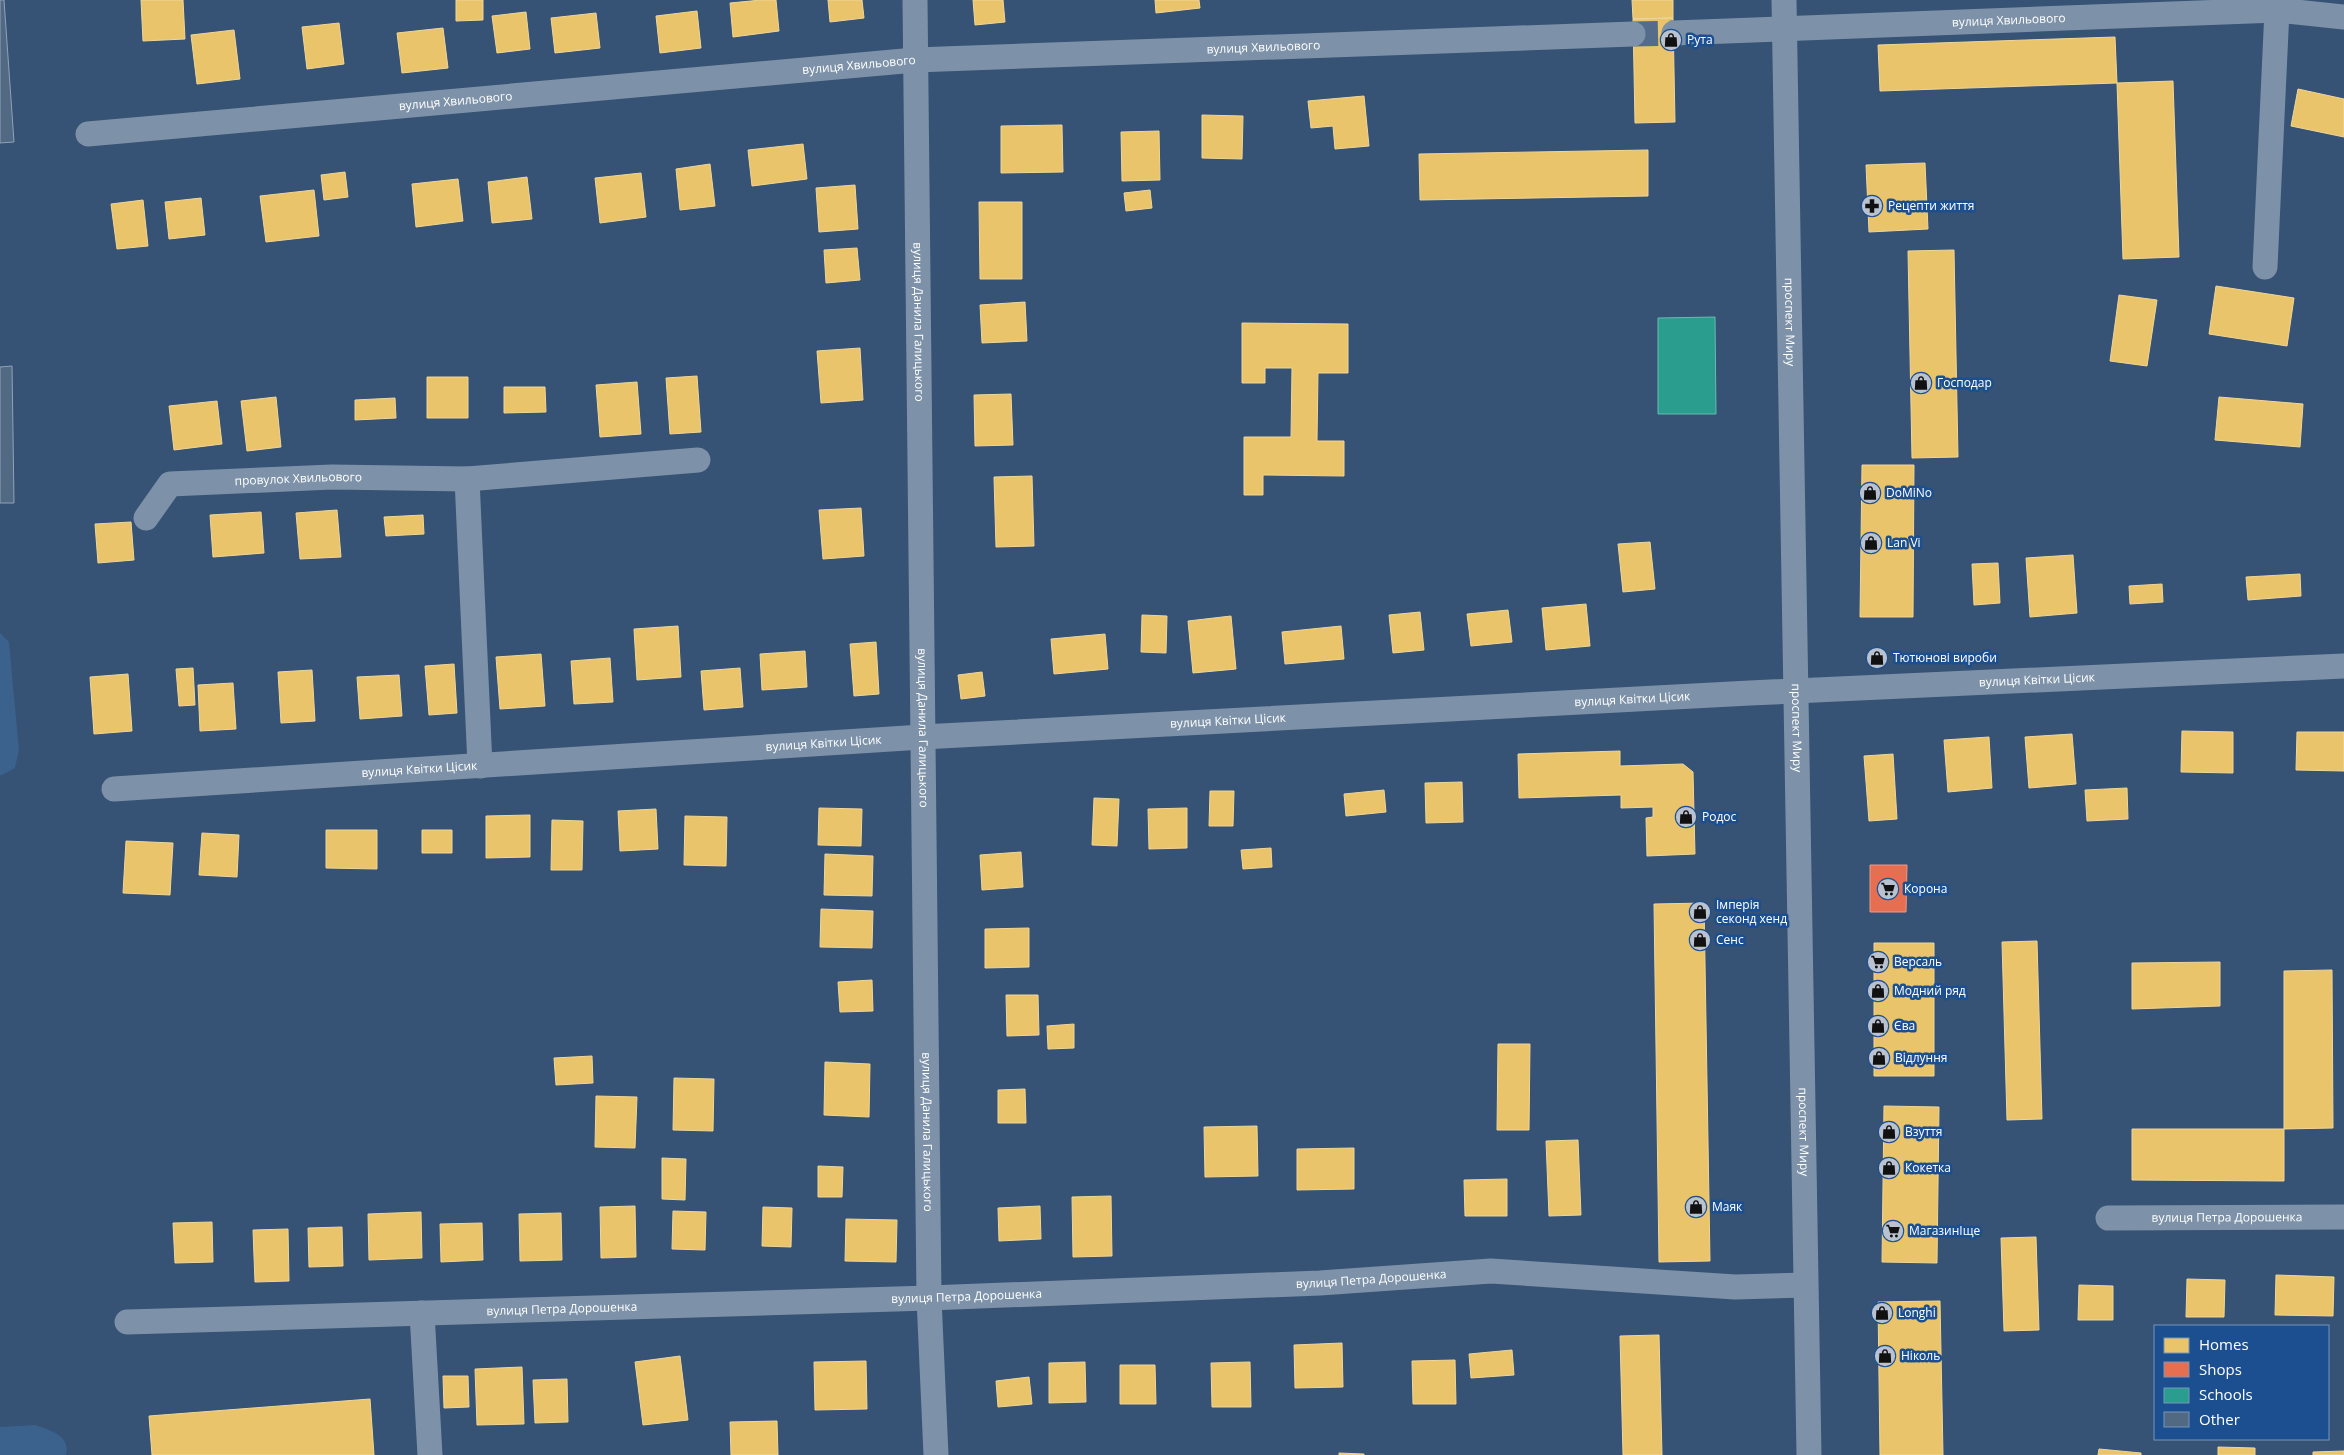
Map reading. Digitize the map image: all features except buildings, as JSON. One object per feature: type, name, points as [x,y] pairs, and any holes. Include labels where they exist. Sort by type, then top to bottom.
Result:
[{"type":"street","name":"вулиця Данила Галицького","points":[[915,0],[929,1298],[936,1455]]},
{"type":"street","name":"проспект Миру","points":[[1784,0],[1809,1455]]},
{"type":"street","name":"вулиця Хвильового","points":[[1674,33],[2277,10],[2344,17]]},
{"type":"street","points":[[2265,267],[2277,10]]},
{"type":"street","name":"вулиця Хвильового","points":[[88,134],[915,60],[1633,34]]},
{"type":"street","name":"провулок Хвильового","points":[[146,518],[170,484],[332,477],[467,479],[698,460]]},
{"type":"street","points":[[467,479],[480,766]]},
{"type":"street","name":"вулиця Квітки Цісик","points":[[114,789],[922,737],[1796,691],[2344,666]]},
{"type":"street","name":"вулиця Петра Дорошенка","points":[[2108,1218],[2344,1217]]},
{"type":"street","name":"вулиця Петра Дорошенка","points":[[127,1322],[929,1298],[1320,1283],[1491,1271],[1735,1287],[1805,1285]]},
{"type":"street","points":[[422,1313],[430,1455]]},
{"type":"water","points":[[0,633],[9,642],[19,750],[15,768],[2,775],[0,775]]},
{"type":"water","points":[[35,1425],[58,1434],[67,1448],[66,1455],[0,1455],[0,1427]]},
{"type":"tunnel","points":[[1633,34],[1674,33]]},
{"type":"place","name":"Рута","points":[[1671,40]]},
{"type":"place","name":"Рецепти життя","points":[[1872,206]]},
{"type":"place","name":"Господар","points":[[1921,383]]},
{"type":"place","name":"DoMiNo","points":[[1870,493]]},
{"type":"place","name":"Lan Vi","points":[[1871,543]]},
{"type":"place","name":"Тютюнові вироби","points":[[1877,658]]},
{"type":"place","name":"Родос","points":[[1686,817]]},
{"type":"place","name":"Корона","points":[[1888,889]]},
{"type":"place","name":"Імперія секонд хенд","points":[[1700,912]]},
{"type":"place","name":"Сенс","points":[[1700,940]]},
{"type":"place","name":"Версаль","points":[[1878,962]]},
{"type":"place","name":"Модний ряд","points":[[1878,991]]},
{"type":"place","name":"Єва","points":[[1878,1026]]},
{"type":"place","name":"Відлуння","points":[[1879,1058]]},
{"type":"place","name":"Взуття","points":[[1889,1132]]},
{"type":"place","name":"Кокетка","points":[[1889,1168]]},
{"type":"place","name":"Маяк","points":[[1696,1207]]},
{"type":"place","name":"МагазинІще","points":[[1893,1231]]},
{"type":"place","name":"Longhi","points":[[1882,1313]]},
{"type":"place","name":"Ніколь","points":[[1885,1356]]}]
